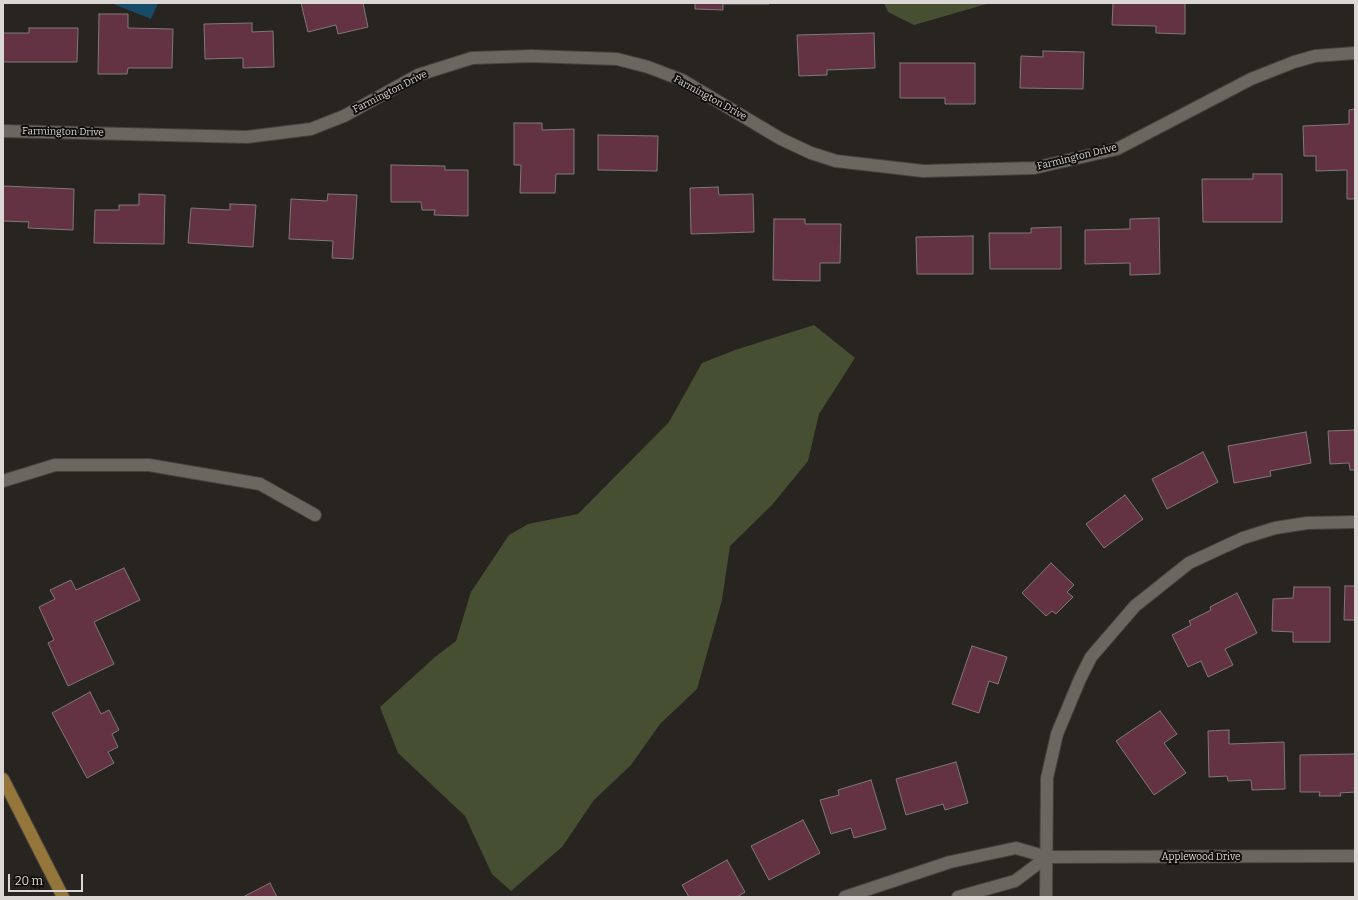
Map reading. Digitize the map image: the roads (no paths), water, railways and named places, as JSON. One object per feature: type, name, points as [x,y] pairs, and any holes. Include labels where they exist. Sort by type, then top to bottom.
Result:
[{"type":"main road","points":[[3,779],[63,897]]},
{"type":"street","name":"Farmington Drive","points":[[3,131],[247,137],[312,129],[344,116],[418,75],[472,58],[531,56],[609,59],[648,67],[682,80],[781,139],[811,153],[836,160],[923,171],[1034,168],[1117,149],[1251,79],[1294,62],[1316,56],[1355,53]]},
{"type":"street","points":[[3,481],[54,465],[149,465],[260,484],[315,515]]},
{"type":"street","points":[[1046,897],[1047,778],[1058,734],[1080,678],[1091,657],[1135,606],[1189,563],[1243,538],[1275,528],[1307,523],[1355,522]]},
{"type":"street","name":"Applewood Drive","points":[[845,897],[950,862],[1016,848],[1047,857],[1355,856]]},
{"type":"street","points":[[958,897],[1015,881],[1047,857]]},
{"type":"water","points":[[111,3],[158,3],[151,19]]}]
